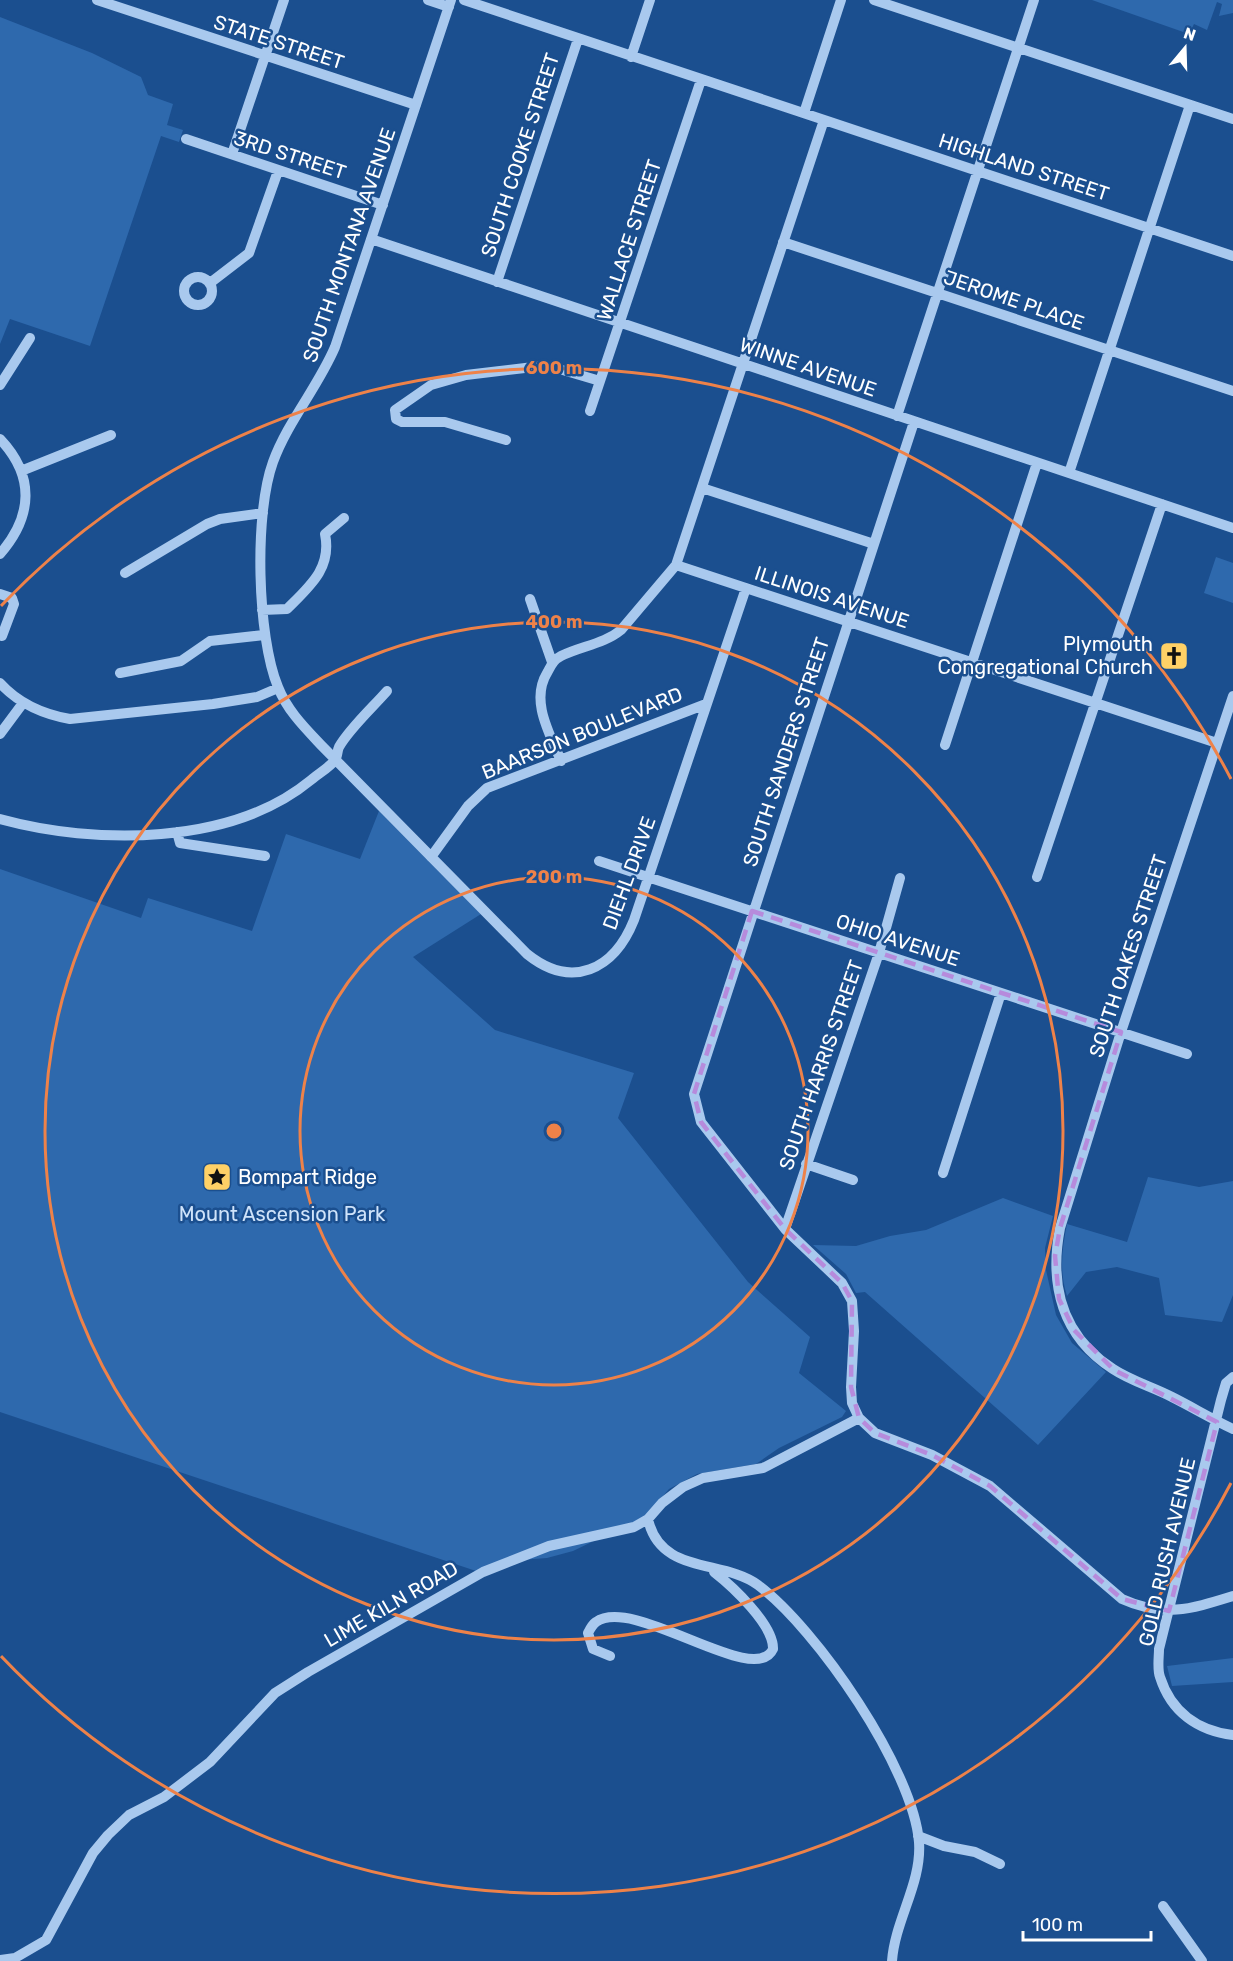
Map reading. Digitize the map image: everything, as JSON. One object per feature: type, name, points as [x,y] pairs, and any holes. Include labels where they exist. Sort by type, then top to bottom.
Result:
[{"type":"street","name":"STATE STREET","points":[[97,0],[121,4],[265,57],[416,105]]},
{"type":"street","points":[[232,154],[284,0]]},
{"type":"street","points":[[428,0],[450,4]]},
{"type":"street","points":[[464,0],[701,80]]},
{"type":"street","points":[[631,57],[650,0]]},
{"type":"street","points":[[804,113],[841,0]]},
{"type":"street","points":[[874,0],[1233,119]]},
{"type":"street","points":[[897,416],[1034,0]]},
{"type":"street","name":"SOUTH MONTANA AVENUE","points":[[335,760],[293,713],[278,688],[264,635],[263,513],[268,477],[287,431],[329,362],[450,4]]},
{"type":"street","name":"SOUTH COOKE STREET","points":[[497,282],[578,39]]},
{"type":"street","name":"HIGHLAND STREET","points":[[701,80],[1233,256]]},
{"type":"street","name":"WALLACE STREET","points":[[590,411],[701,80]]},
{"type":"street","points":[[1069,473],[1190,105]]},
{"type":"street","points":[[561,761],[539,700],[541,685],[552,662],[561,656],[612,638],[676,565],[741,363],[824,120]]},
{"type":"street","name":"3RD STREET","points":[[186,139],[383,204]]},
{"type":"street","points":[[210,283],[249,253],[278,171]]},
{"type":"street","name":"WINNE AVENUE","points":[[371,239],[1233,528]]},
{"type":"street","name":"JEROME PLACE","points":[[783,242],[1233,391]]},
{"type":"street","points":[[0,385],[30,338]]},
{"type":"street","points":[[506,441],[445,422],[402,422],[396,419],[395,410],[431,385],[466,375],[542,366],[600,381]]},
{"type":"street","name":"SOUTH SANDERS STREET","points":[[785,1229],[701,1122],[694,1094],[752,911],[914,422]]},
{"type":"street","points":[[21,471],[111,435]]},
{"type":"street","points":[[0,439],[18,460],[26,487],[24,517],[0,554]]},
{"type":"street","points":[[945,745],[1037,463]]},
{"type":"street","points":[[702,488],[874,544]]},
{"type":"street","points":[[1037,878],[1162,504]]},
{"type":"street","points":[[125,573],[207,524],[220,519],[263,513]]},
{"type":"street","points":[[262,610],[287,609],[311,584],[321,570],[328,550],[325,534],[344,518]]},
{"type":"street","name":"ILLINOIS AVENUE","points":[[676,565],[1217,743]]},
{"type":"street","name":"DIEHL DRIVE","points":[[335,760],[527,954],[544,966],[564,971],[591,970],[612,957],[628,934],[746,588]]},
{"type":"street","points":[[0,594],[12,598],[14,604],[2,636]]},
{"type":"street","points":[[530,599],[552,662]]},
{"type":"street","points":[[120,673],[181,661],[210,641],[264,635]]},
{"type":"street","points":[[3,686],[23,703],[49,715],[70,718],[257,697],[278,688]]},
{"type":"street","points":[[0,819],[61,832],[105,834],[177,832],[233,822],[269,808],[297,791],[335,760],[339,746],[387,692]]},
{"type":"street","name":"SOUTH OAKES STREET","points":[[1233,696],[1121,1032],[1060,1228],[1055,1256],[1059,1299],[1071,1326],[1092,1352],[1114,1370],[1233,1429]]},
{"type":"street","points":[[0,734],[23,703]]},
{"type":"street","name":"BAARSON BOULEVARD","points":[[431,857],[476,796],[487,788],[706,704]]},
{"type":"street","points":[[177,832],[180,843],[193,847],[265,856]]},
{"type":"street","name":"OHIO AVENUE","points":[[599,861],[1187,1054]]},
{"type":"street","name":"SOUTH HARRIS STREET","points":[[785,1229],[879,953],[900,878]]},
{"type":"street","points":[[943,1173],[1001,993]]},
{"type":"street","points":[[806,1164],[853,1180]]},
{"type":"street","points":[[785,1229],[842,1283],[852,1301],[854,1331],[852,1403],[859,1418],[875,1433],[932,1455],[990,1486],[1122,1599],[1140,1607],[1169,1611],[1187,1610],[1233,1596]]},
{"type":"street","name":"GOLD RUSH AVENUE","points":[[1233,1377],[1226,1383],[1159,1649],[1159,1676],[1178,1710],[1192,1724],[1214,1733],[1233,1735]]},
{"type":"street","name":"LIME KILN ROAD","points":[[0,1960],[15,1958],[46,1940],[88,1861],[108,1835],[129,1815],[164,1797],[210,1762],[274,1693],[483,1572],[535,1550],[618,1531],[648,1519],[662,1503],[683,1487],[703,1479],[763,1468],[859,1418]]},
{"type":"street","points":[[648,1519],[651,1534],[665,1549],[694,1565],[739,1576],[755,1583],[769,1594],[814,1640],[843,1677],[891,1760],[914,1813],[918,1836],[915,1878],[899,1925],[892,1961]]},
{"type":"street","points":[[610,1656],[593,1648],[588,1632],[595,1622],[607,1618],[656,1626],[739,1658],[759,1660],[768,1657],[773,1649],[770,1636],[734,1587],[712,1570]]},
{"type":"street","points":[[918,1836],[944,1846],[975,1852],[999,1864]]},
{"type":"street","points":[[1163,1906],[1202,1961]]},
{"type":"highlighted area","points":[[752,911],[1121,1032],[1060,1228],[1055,1256],[1059,1299],[1074,1330],[1114,1370],[1217,1422],[1169,1611],[1122,1599],[990,1486],[932,1455],[875,1433],[859,1418],[851,1387],[852,1301],[842,1283],[785,1229],[701,1122],[694,1094]]},
{"type":"green space","points":[[1092,0],[1233,0],[1233,13],[1219,16],[1222,4],[1217,2],[1207,30],[1194,24],[1189,34]]},
{"type":"green space","points":[[0,17],[92,53],[141,77],[148,95],[173,104],[167,125],[183,130],[179,142],[161,136],[90,346],[10,319],[0,344]]},
{"type":"green space","points":[[1216,557],[1233,563],[1233,603],[1204,593]]},
{"type":"green space","name":"Mount Ascension Park","points":[[379,811],[481,914],[413,957],[495,1030],[634,1073],[618,1118],[748,1282],[810,1337],[799,1373],[846,1411],[842,1417],[779,1448],[756,1464],[697,1474],[669,1489],[646,1516],[573,1551],[547,1558],[520,1560],[488,1575],[0,1412],[0,869],[141,918],[148,898],[252,931],[286,834],[360,859]]},
{"type":"green space","points":[[1148,1177],[1199,1187],[1233,1181],[1233,1295],[1222,1322],[1165,1315],[1159,1278],[1117,1267],[1086,1272],[1067,1296],[1062,1260],[1067,1224],[1127,1242]]},
{"type":"green space","points":[[1003,1198],[1053,1216],[1045,1248],[1046,1270],[1056,1315],[1072,1343],[1106,1372],[1038,1445],[865,1292],[856,1293],[846,1274],[813,1245],[856,1246],[890,1236],[926,1230]]},
{"type":"green space","points":[[1233,1658],[1233,1682],[1172,1686],[1167,1666]]},
{"type":"place","name":"Plymouth Congregational Church","points":[[1174,656]]},
{"type":"place","name":"Bompart Ridge","points":[[217,1177]]}]
